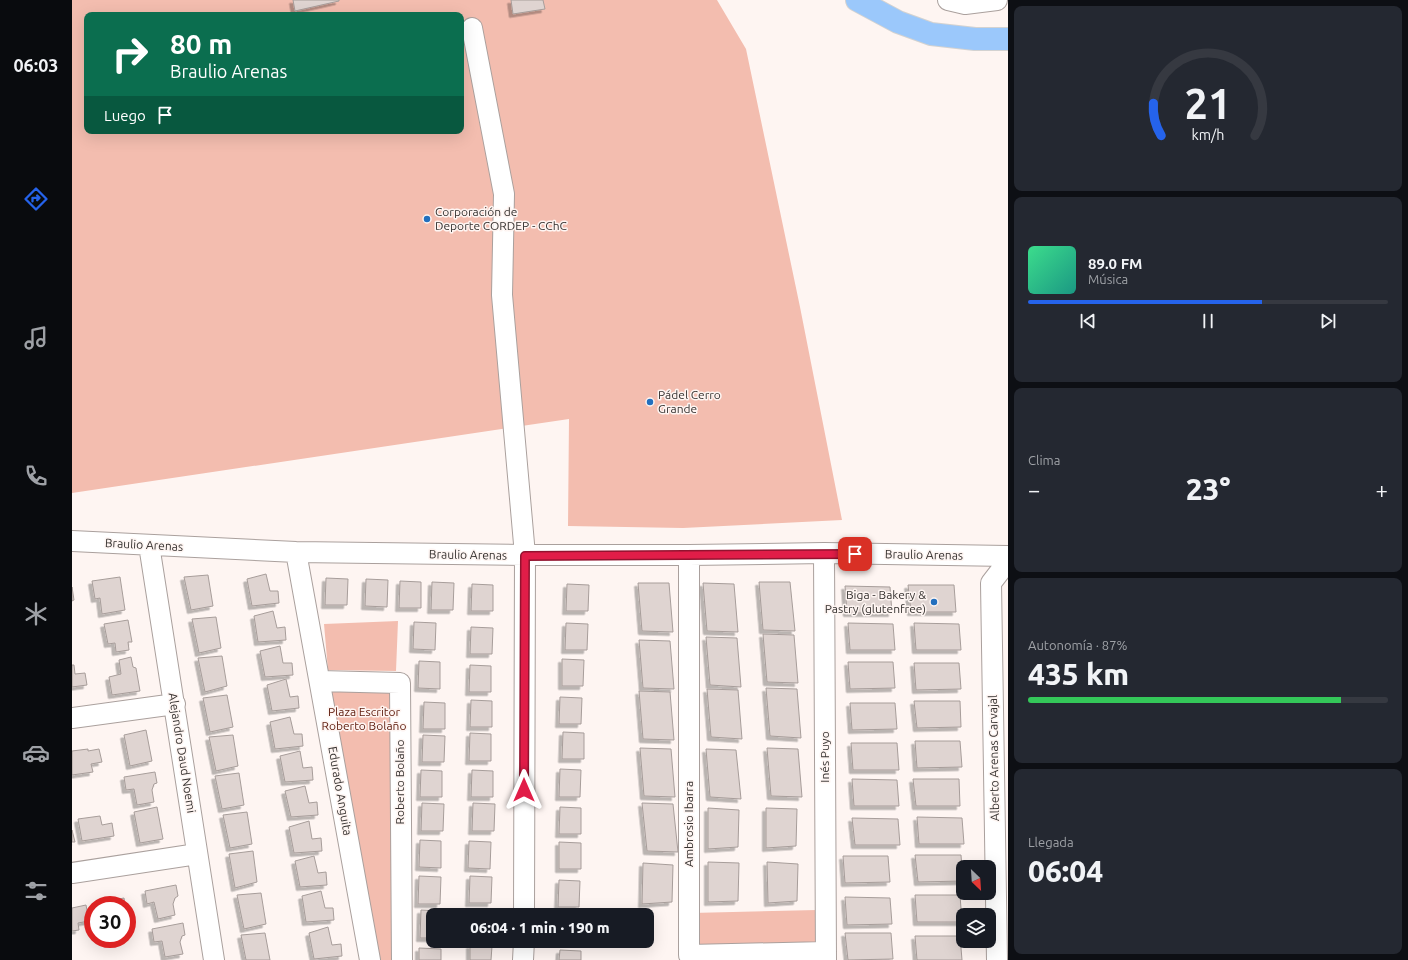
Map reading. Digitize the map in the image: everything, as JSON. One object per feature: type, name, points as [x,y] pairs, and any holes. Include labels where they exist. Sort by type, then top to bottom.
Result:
[{"type":"main road","points":[[857,0],[898,22],[931,34],[975,39],[1008,39]]},
{"type":"street","points":[[958,1],[997,0]]},
{"type":"street","points":[[472,28],[504,194],[502,295],[525,556],[524,908]]},
{"type":"street","name":"Braulio Arenas","points":[[72,541],[296,552],[525,556],[824,553],[1008,556]]},
{"type":"street","name":"Alejandro Daud Noemi","points":[[149,545],[214,960]]},
{"type":"street","name":"Edurado Anguita","points":[[296,552],[370,960]]},
{"type":"street","name":"Inés Puyo","points":[[824,553],[826,956]]},
{"type":"street","name":"Ambrosio Ibarra","points":[[689,555],[689,955],[826,956]]},
{"type":"street","name":"Alberto Arenas Carvajal","points":[[998,960],[991,583],[1008,562]]},
{"type":"street","name":"Roberto Bolaño","points":[[320,681],[400,683],[402,960]]},
{"type":"street","points":[[72,718],[175,704]]},
{"type":"street","points":[[72,874],[197,854]]},
{"type":"street","points":[[524,948],[524,960]]},
{"type":"green space","name":"Corporación de Deporte CORDEP - CChC","points":[[72,0],[717,0],[746,49],[800,307],[842,520],[683,528],[568,526],[569,419],[72,493]]},
{"type":"green space","name":"Plaza Escritor Roberto Bolaño","points":[[398,621],[396,671],[328,670],[324,624]]},
{"type":"green space","name":"Plaza Escritor Roberto Bolaño","points":[[328,687],[395,688],[397,960],[375,960]]},
{"type":"green space","points":[[817,910],[817,945],[692,948],[691,913]]},
{"type":"building","points":[[293,0],[339,0],[339,1],[295,11]]},
{"type":"building","points":[[511,0],[543,0],[545,9],[513,14]]},
{"type":"building","points":[[266,574],[270,591],[278,591],[279,603],[252,606],[247,579]]},
{"type":"building","points":[[208,575],[213,606],[191,610],[184,577]]},
{"type":"building","points":[[120,577],[125,610],[102,614],[100,598],[95,599],[92,581]]},
{"type":"building","points":[[326,578],[348,579],[347,605],[325,605]]},
{"type":"building","points":[[366,579],[388,580],[387,607],[365,606]]},
{"type":"building","points":[[400,581],[421,582],[421,608],[399,608]]},
{"type":"building","points":[[432,582],[454,583],[453,610],[431,610]]},
{"type":"building","points":[[759,582],[790,582],[795,631],[763,630]]},
{"type":"building","points":[[638,583],[669,583],[673,632],[642,631]]},
{"type":"building","points":[[703,583],[734,584],[738,632],[707,631]]},
{"type":"building","points":[[472,584],[493,585],[493,611],[471,611]]},
{"type":"building","points":[[567,584],[589,585],[588,611],[566,611]]},
{"type":"building","points":[[908,585],[954,585],[956,612],[911,612]]},
{"type":"building","points":[[845,586],[890,587],[892,613],[847,613]]},
{"type":"building","points":[[72,587],[74,600],[72,601]]},
{"type":"building","points":[[273,611],[277,628],[285,627],[286,640],[258,642],[254,616]]},
{"type":"building","points":[[216,617],[221,648],[199,653],[192,619]]},
{"type":"building","points":[[128,620],[132,642],[128,642],[129,650],[116,652],[115,643],[108,644],[104,624]]},
{"type":"building","points":[[414,622],[436,623],[435,650],[413,649]]},
{"type":"building","points":[[566,623],[588,624],[587,650],[565,650]]},
{"type":"building","points":[[848,623],[893,624],[895,650],[850,650]]},
{"type":"building","points":[[914,623],[959,624],[961,650],[916,650]]},
{"type":"building","points":[[471,627],[493,628],[492,654],[470,654]]},
{"type":"building","points":[[763,634],[794,635],[798,683],[767,682]]},
{"type":"building","points":[[706,637],[737,638],[741,687],[710,685]]},
{"type":"building","points":[[639,640],[670,641],[674,689],[643,688]]},
{"type":"building","points":[[280,646],[283,663],[292,663],[293,675],[265,677],[260,651]]},
{"type":"building","points":[[222,656],[227,686],[205,692],[198,658]]},
{"type":"building","points":[[131,657],[133,667],[136,668],[140,691],[112,695],[109,677],[121,674],[119,660]]},
{"type":"building","points":[[562,659],[584,660],[583,686],[562,686]]},
{"type":"building","points":[[419,661],[440,662],[440,689],[418,688]]},
{"type":"building","points":[[848,662],[893,662],[895,688],[850,689]]},
{"type":"building","points":[[914,663],[959,663],[961,689],[916,690]]},
{"type":"building","points":[[72,665],[74,665],[75,674],[85,673],[87,685],[72,687]]},
{"type":"building","points":[[470,665],[491,666],[491,692],[469,692]]},
{"type":"building","points":[[286,679],[290,697],[298,696],[299,708],[272,711],[267,685]]},
{"type":"building","points":[[766,688],[797,689],[801,738],[770,736]]},
{"type":"building","points":[[707,689],[738,690],[742,739],[711,737]]},
{"type":"building","points":[[639,691],[670,692],[674,740],[643,739]]},
{"type":"building","points":[[227,695],[233,727],[210,732],[203,698]]},
{"type":"building","points":[[560,697],[582,698],[581,724],[559,724]]},
{"type":"building","points":[[471,700],[492,701],[492,727],[470,727]]},
{"type":"building","points":[[914,701],[960,701],[961,727],[917,728]]},
{"type":"building","points":[[424,702],[445,703],[445,729],[423,729]]},
{"type":"building","points":[[850,703],[895,703],[897,729],[852,730]]},
{"type":"building","points":[[290,717],[294,734],[302,734],[303,746],[275,749],[270,722]]},
{"type":"building","points":[[146,730],[152,761],[130,766],[124,735]]},
{"type":"building","points":[[563,732],[584,733],[584,759],[562,759]]},
{"type":"building","points":[[470,733],[491,734],[491,761],[469,761]]},
{"type":"building","points":[[233,735],[238,766],[216,771],[209,737]]},
{"type":"building","points":[[423,735],[445,736],[444,762],[422,762]]},
{"type":"building","points":[[915,741],[960,741],[962,767],[917,768]]},
{"type":"building","points":[[851,743],[897,743],[899,770],[853,770]]},
{"type":"building","points":[[640,748],[671,749],[675,797],[644,796]]},
{"type":"building","points":[[767,748],[798,749],[802,797],[771,796]]},
{"type":"building","points":[[88,749],[88,751],[99,749],[102,762],[91,764],[93,772],[72,775],[72,751]]},
{"type":"building","points":[[706,749],[736,750],[741,799],[710,797]]},
{"type":"building","points":[[300,751],[303,768],[312,767],[313,780],[285,782],[280,756]]},
{"type":"building","points":[[560,769],[581,770],[580,797],[559,797]]},
{"type":"building","points":[[421,770],[442,771],[442,797],[420,797]]},
{"type":"building","points":[[472,770],[493,771],[493,797],[471,797]]},
{"type":"building","points":[[155,772],[157,783],[154,784],[152,790],[154,802],[137,805],[134,789],[126,790],[124,777]]},
{"type":"building","points":[[239,773],[244,805],[222,809],[215,776]]},
{"type":"building","points":[[852,779],[897,780],[899,806],[854,806]]},
{"type":"building","points":[[913,779],[959,779],[960,806],[916,806]]},
{"type":"building","points":[[305,786],[309,803],[317,802],[318,815],[291,817],[285,791]]},
{"type":"building","points":[[422,803],[444,804],[443,831],[421,831]]},
{"type":"building","points":[[473,803],[495,804],[494,831],[472,831]]},
{"type":"building","points":[[642,803],[673,804],[678,852],[647,851]]},
{"type":"building","points":[[157,807],[163,839],[140,843],[134,812]]},
{"type":"building","points":[[560,807],[581,808],[581,834],[559,834]]},
{"type":"building","points":[[708,808],[739,810],[738,847],[708,849]]},
{"type":"building","points":[[766,808],[797,809],[796,846],[766,848]]},
{"type":"building","points":[[247,812],[252,844],[230,848],[223,815]]},
{"type":"building","points":[[100,816],[102,825],[112,823],[114,836],[82,841],[78,819]]},
{"type":"building","points":[[917,817],[962,818],[964,844],[919,844]]},
{"type":"building","points":[[852,818],[898,819],[900,845],[855,845]]},
{"type":"building","points":[[309,821],[312,839],[321,838],[322,851],[294,853],[289,827]]},
{"type":"building","points":[[72,830],[75,842],[72,842]]},
{"type":"building","points":[[420,840],[441,841],[441,868],[419,867]]},
{"type":"building","points":[[469,841],[491,842],[490,869],[468,868]]},
{"type":"building","points":[[559,842],[581,843],[581,869],[559,869]]},
{"type":"building","points":[[253,851],[257,882],[235,888],[229,854]]},
{"type":"building","points":[[915,855],[961,855],[961,860],[956,860],[956,881],[918,882]]},
{"type":"building","points":[[314,856],[318,873],[326,872],[327,885],[300,887],[295,861]]},
{"type":"building","points":[[843,856],[888,856],[890,882],[845,883]]},
{"type":"building","points":[[708,862],[739,863],[738,901],[708,902]]},
{"type":"building","points":[[767,862],[798,864],[797,901],[768,903]]},
{"type":"building","points":[[643,863],[673,865],[672,902],[642,904]]},
{"type":"building","points":[[419,876],[441,877],[440,904],[418,904]]},
{"type":"building","points":[[470,876],[492,877],[491,903],[469,903]]},
{"type":"building","points":[[559,880],[580,881],[579,907],[558,907]]},
{"type":"building","points":[[176,885],[178,896],[175,898],[173,904],[175,915],[158,919],[154,902],[147,904],[145,891]]},
{"type":"building","points":[[321,891],[325,908],[333,908],[334,920],[306,922],[302,896]]},
{"type":"building","points":[[261,893],[266,924],[244,929],[237,895]]},
{"type":"building","points":[[915,895],[956,895],[956,900],[960,900],[961,908],[956,908],[956,922],[917,922]]},
{"type":"building","points":[[845,897],[890,898],[892,924],[847,925]]},
{"type":"building","points":[[84,905],[84,922],[78,923],[79,930],[72,931],[72,908]]},
{"type":"building","points":[[421,910],[426,910],[426,938],[420,938]]},
{"type":"building","points":[[183,923],[185,935],[182,936],[180,942],[183,954],[165,957],[162,941],[154,942],[152,929]]},
{"type":"building","points":[[328,927],[332,945],[341,944],[342,956],[314,959],[309,933]]},
{"type":"building","points":[[265,933],[270,960],[246,960],[241,935]]},
{"type":"building","points":[[845,933],[891,933],[893,959],[848,960]]},
{"type":"building","points":[[915,936],[956,936],[956,948],[961,948],[962,960],[917,960]]},
{"type":"building","points":[[419,948],[441,949],[441,960],[419,960]]},
{"type":"building","points":[[470,948],[492,948],[491,960],[470,960]]},
{"type":"building","points":[[560,950],[581,951],[581,960],[559,960]]},
{"type":"place","name":"Corporación de Deporte CORDEP - CChC","points":[[427,219]]},
{"type":"place","name":"Pádel Cerro Grande","points":[[650,402]]},
{"type":"place","name":"Biga - Bakery & Pastry (glutenfree)","points":[[934,602]]},
{"type":"route","points":[[524,790],[525,556],[855,554]]}]
